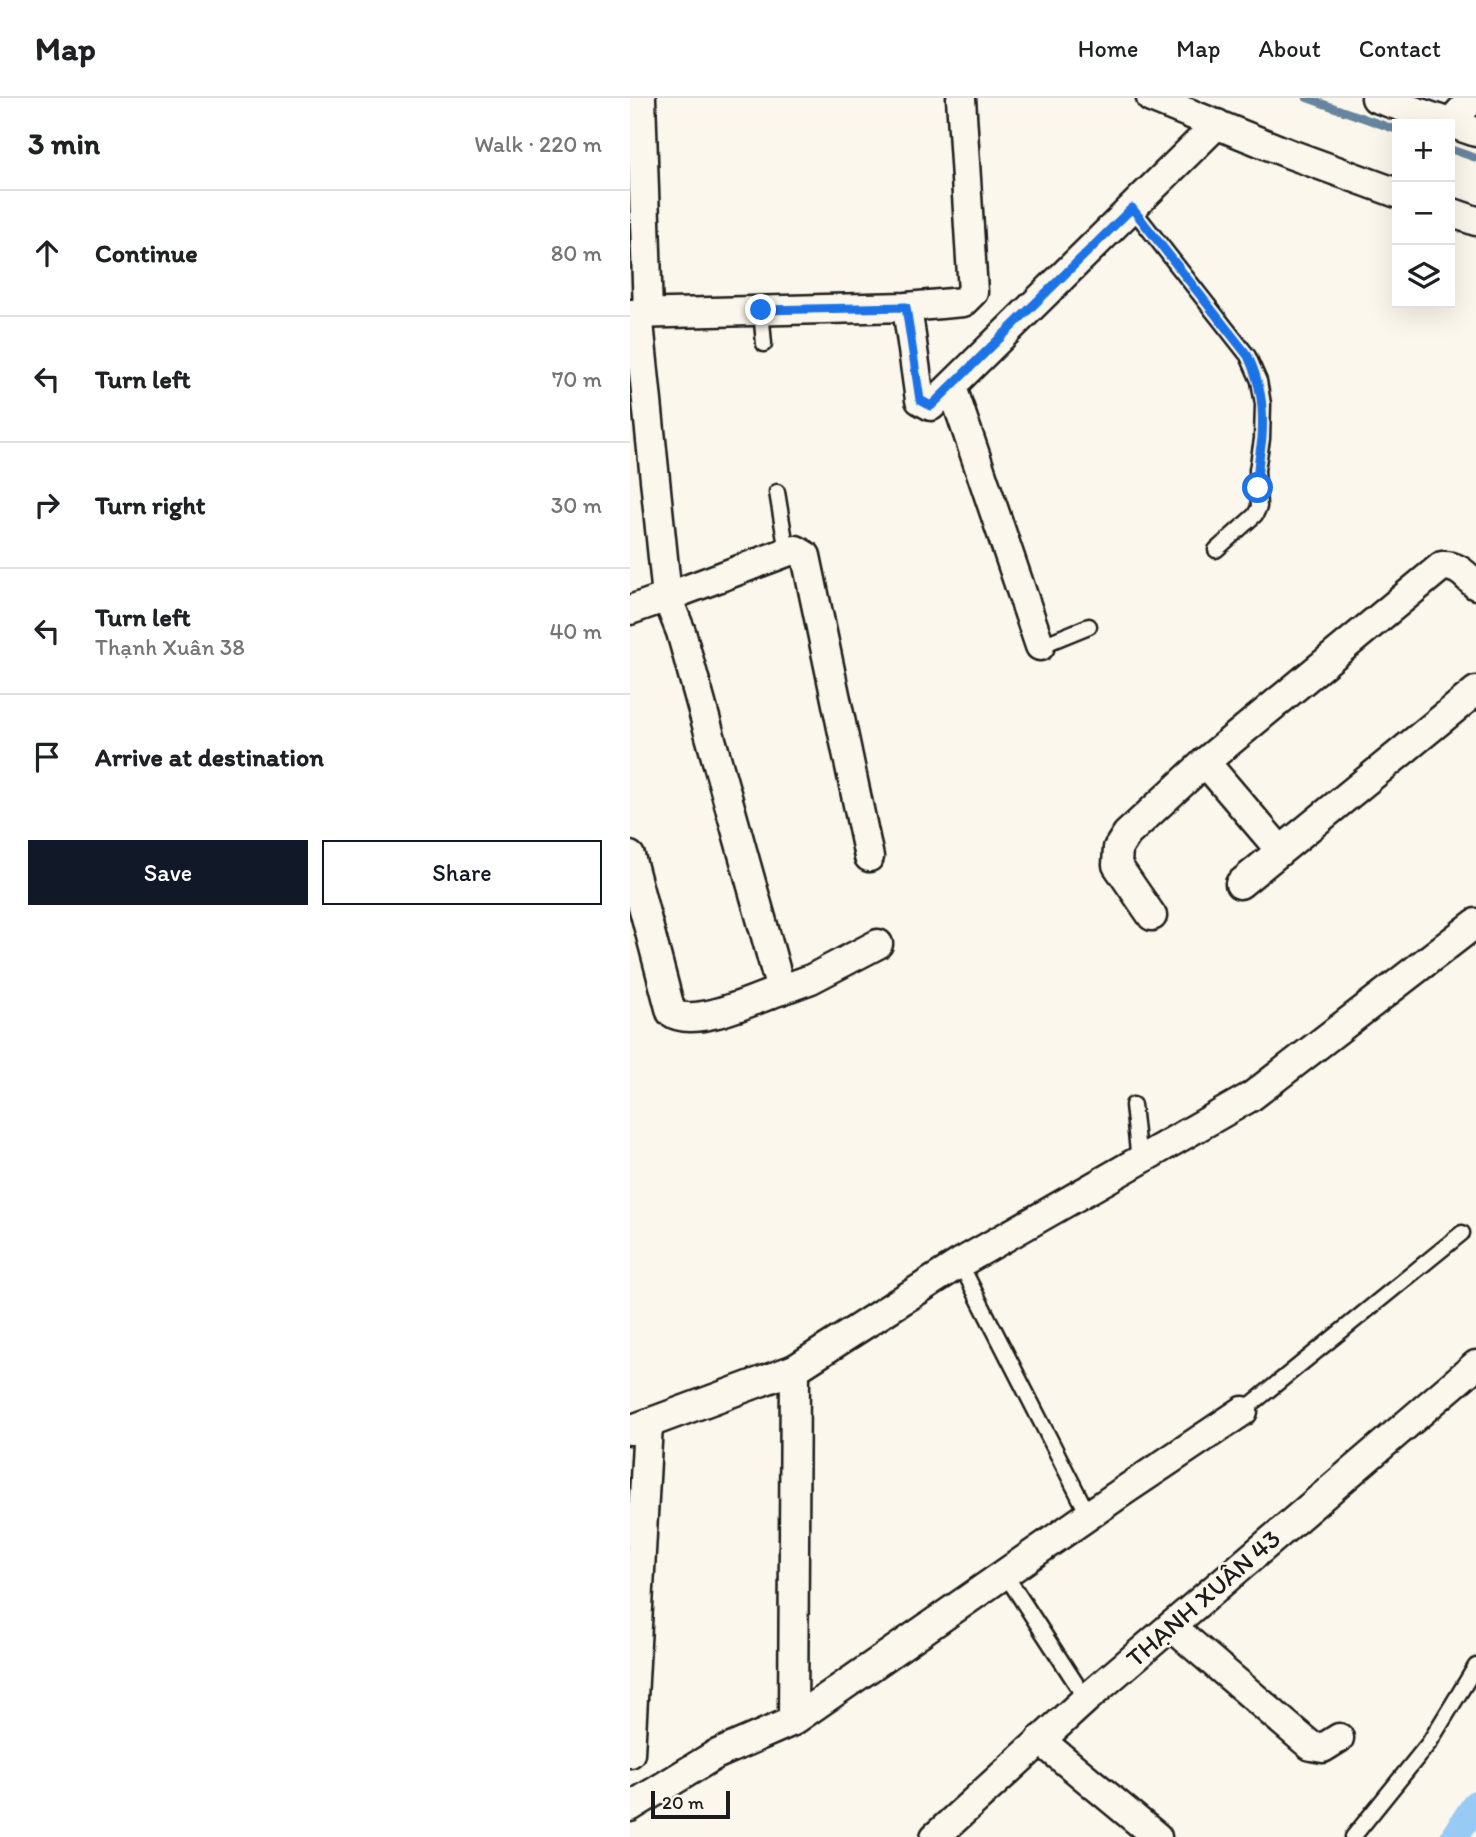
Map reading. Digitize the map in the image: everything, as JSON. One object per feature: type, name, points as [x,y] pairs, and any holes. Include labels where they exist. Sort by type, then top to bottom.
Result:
[{"type":"street","points":[[641,98],[639,313],[667,597],[681,632],[780,990]]},
{"type":"street","points":[[639,313],[906,307],[963,302],[973,292],[961,98]]},
{"type":"street","points":[[1151,98],[1290,154],[1392,191]]},
{"type":"street","points":[[1376,98],[1463,127],[1473,98]]},
{"type":"street","points":[[906,307],[920,400],[931,406],[1217,124]]},
{"type":"street","points":[[1455,214],[1476,221]]},
{"type":"street","points":[[952,387],[1040,646]]},
{"type":"street","points":[[630,610],[787,552],[796,550],[806,556],[869,857]]},
{"type":"street","points":[[1152,916],[1117,865],[1118,848],[1127,834],[1205,762],[1442,566],[1451,565],[1458,568],[1476,585]]},
{"type":"street","points":[[1240,884],[1476,691]]},
{"type":"street","points":[[1205,762],[1280,850]]},
{"type":"street","points":[[630,856],[671,1012],[681,1018],[703,1017],[811,979],[878,944]]},
{"type":"street","points":[[630,1753],[639,1427],[795,1370],[960,1264],[1252,1096],[1476,923]]},
{"type":"street","name":"THẠNH XUÂN 43","points":[[935,1837],[1086,1699],[1476,1365]]},
{"type":"street","points":[[793,1721],[795,1370]]},
{"type":"street","points":[[630,1807],[715,1755],[793,1721],[1242,1412]]},
{"type":"street","points":[[1171,1626],[1311,1746],[1323,1748],[1339,1738]]},
{"type":"street","points":[[1040,1740],[1157,1837]]},
{"type":"lane","points":[[1132,208],[1248,356],[1259,381],[1263,404],[1262,439],[1257,470],[1259,507],[1255,515],[1216,550]]},
{"type":"lane","points":[[761,310],[764,344]]},
{"type":"lane","points":[[777,492],[787,552]]},
{"type":"lane","points":[[1040,646],[1089,626]]},
{"type":"lane","points":[[1133,1105],[1139,1161]]},
{"type":"lane","points":[[1242,1412],[1462,1233]]},
{"type":"lane","points":[[960,1264],[1088,1516]]},
{"type":"lane","points":[[1004,1574],[1086,1699]]},
{"type":"lane","points":[[1353,1837],[1429,1743],[1476,1666]]},
{"type":"waterway","points":[[1307,98],[1392,128]]},
{"type":"waterway","points":[[1455,151],[1476,158]]},
{"type":"waterway","points":[[1454,1837],[1476,1804]]},
{"type":"route","points":[[761,310],[906,307],[920,400],[931,406],[1132,208],[1248,356],[1259,381],[1263,404],[1258,488]]}]
